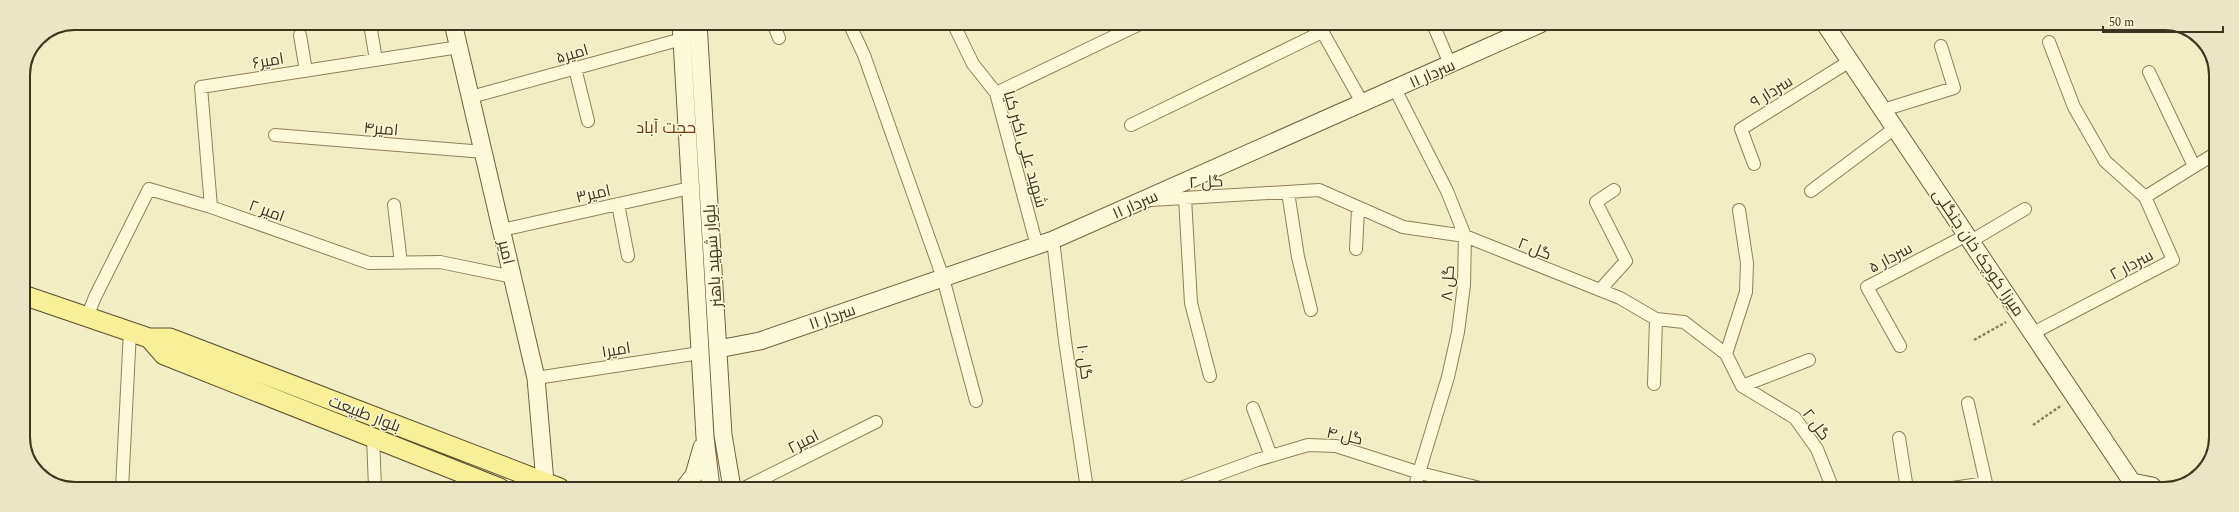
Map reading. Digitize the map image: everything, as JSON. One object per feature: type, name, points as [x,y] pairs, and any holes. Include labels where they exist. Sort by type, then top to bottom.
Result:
[{"type":"main road","name":"امیر","points":[[455,30],[536,378],[553,482]]},
{"type":"main road","name":"بلوار شهید باهنر","points":[[698,30],[723,435],[731,482]]},
{"type":"main road","name":"سردار ۱۱","points":[[718,349],[760,341],[1053,240],[1363,104],[1526,30]]},
{"type":"main road","name":"میرزا کوچک خان جنگلی","points":[[1829,30],[2076,396],[2130,482]]},
{"type":"main road","name":"بلوار شهید باهنر","points":[[682,31],[705,437],[710,482]]},
{"type":"main road","points":[[30,297],[130,331],[167,346]]},
{"type":"main road","name":"بلوار طبیعت","points":[[167,346],[373,437],[485,482]]},
{"type":"main road","name":"بلوار طبیعت","points":[[167,346],[545,482]]},
{"type":"main road","points":[[689,482],[694,475],[705,437]]},
{"type":"street","points":[[371,30],[376,60]]},
{"type":"street","points":[[776,30],[780,38]]},
{"type":"street","points":[[852,30],[864,55],[943,278],[976,401]]},
{"type":"street","name":"شهید علی اکبر کیا","points":[[956,30],[973,64],[996,93],[1037,246]]},
{"type":"street","points":[[996,93],[1129,30]]},
{"type":"street","points":[[1131,125],[1316,30]]},
{"type":"street","points":[[1321,30],[1363,104]]},
{"type":"street","points":[[1436,30],[1450,64]]},
{"type":"street","name":"امیر۵","points":[[471,97],[575,68],[682,31]]},
{"type":"street","points":[[300,35],[306,71]]},
{"type":"street","points":[[2049,42],[2074,107],[2105,161],[2145,197],[2209,157]]},
{"type":"street","points":[[1883,110],[1954,88],[1941,46]]},
{"type":"street","name":"امیر۶","points":[[211,207],[201,87],[459,47]]},
{"type":"street","name":"سردار ۹","points":[[1754,164],[1741,129],[1850,61]]},
{"type":"street","points":[[575,68],[588,121]]},
{"type":"street","points":[[2149,72],[2194,166]]},
{"type":"street","name":"گل ۸","points":[[1395,89],[1447,191],[1465,236],[1464,285],[1458,332],[1448,378],[1417,482]]},
{"type":"street","points":[[1811,190],[1895,128]]},
{"type":"street","name":"امیر۴","points":[[275,135],[484,152]]},
{"type":"street","name":"امیر۳","points":[[502,230],[690,188]]},
{"type":"street","name":"امیر ۲","points":[[87,317],[95,297],[149,189],[211,207],[369,263],[440,262],[513,277]]},
{"type":"street","name":"گل ۲","points":[[1144,200],[1318,190],[1403,227],[1465,236],[1620,298],[1656,319],[1684,322],[1726,354],[1742,386],[1795,418],[1817,449],[1830,482]]},
{"type":"street","points":[[1600,290],[1626,261],[1596,202],[1614,190]]},
{"type":"street","points":[[1288,192],[1298,257],[1311,310]]},
{"type":"street","name":"سردار ۲","points":[[2033,333],[2174,260],[2145,197]]},
{"type":"street","points":[[1185,198],[1191,303],[1210,376]]},
{"type":"street","points":[[618,204],[628,256]]},
{"type":"street","points":[[394,205],[401,263]]},
{"type":"street","points":[[1356,249],[1358,208]]},
{"type":"street","points":[[1969,238],[2025,209]]},
{"type":"street","points":[[1726,354],[1746,292],[1747,262],[1739,210]]},
{"type":"street","name":"سردار ۵","points":[[1900,346],[1867,287],[1969,238]]},
{"type":"street","name":"گل ۱۰","points":[[1053,240],[1086,482]]},
{"type":"street","points":[[1654,384],[1656,319]]},
{"type":"street","points":[[122,482],[130,331]]},
{"type":"street","name":"امیر۱","points":[[536,378],[700,353]]},
{"type":"street","points":[[1742,386],[1809,360]]},
{"type":"street","points":[[1968,403],[1986,482]]},
{"type":"street","points":[[1253,408],[1271,456]]},
{"type":"street","name":"امیر۲","points":[[756,482],[876,422]]},
{"type":"street","points":[[373,437],[375,482]]},
{"type":"street","points":[[1899,438],[1906,482]]},
{"type":"street","name":"گل ۴","points":[[1195,482],[1308,445],[1336,446],[1420,473],[1456,482]]},
{"type":"path","points":[[1974,340],[2020,314]]},
{"type":"path","points":[[2033,425],[2076,396]]},
{"type":"district","name":"حجت آباد","points":[[666,127]]}]
